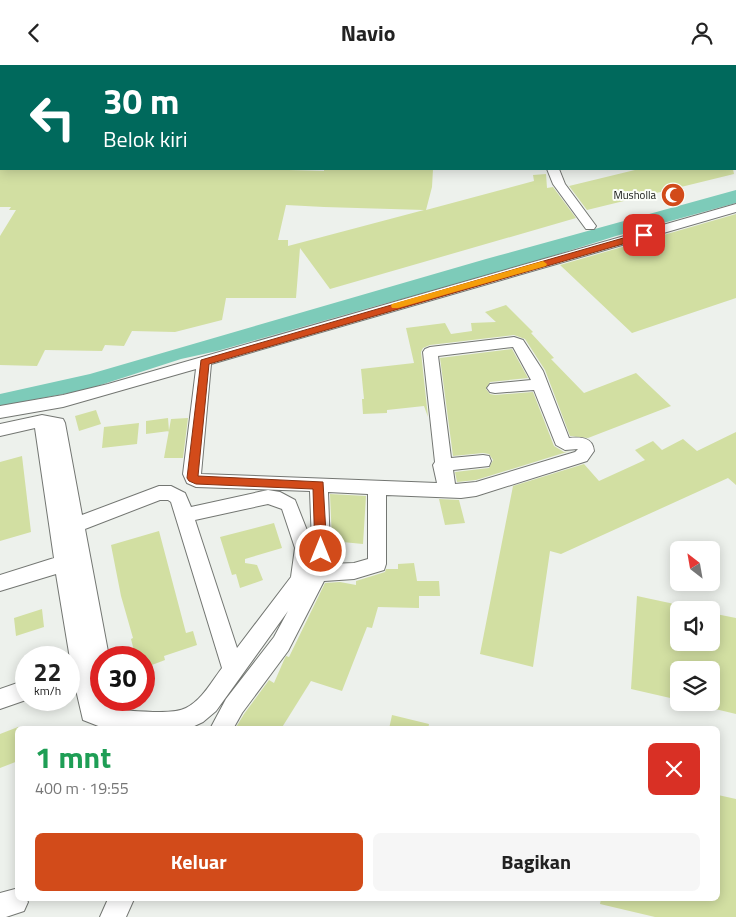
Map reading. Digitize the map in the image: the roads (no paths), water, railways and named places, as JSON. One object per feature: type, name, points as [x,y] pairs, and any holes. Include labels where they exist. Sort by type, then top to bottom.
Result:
[{"type":"street","points":[[553,170],[560,184],[590,226]]},
{"type":"street","points":[[0,412],[63,401],[204,362],[736,208]]},
{"type":"street","points":[[204,362],[193,478],[196,480],[461,491],[476,489],[585,455],[586,447],[581,443],[565,444],[562,441],[540,385],[520,344],[514,342],[432,350],[430,353],[442,465],[447,489]]},
{"type":"street","points":[[496,388],[540,385]]},
{"type":"street","points":[[0,430],[42,421],[68,527],[81,557],[90,693]]},
{"type":"street","points":[[442,465],[483,461]]},
{"type":"street","points":[[223,726],[234,706],[281,644],[318,573],[321,551],[319,485]]},
{"type":"street","points":[[318,573],[354,571],[377,564],[377,487]]},
{"type":"street","points":[[68,527],[165,492],[180,497],[233,669]]},
{"type":"street","points":[[117,711],[152,721],[185,720],[195,715],[208,704],[300,579],[304,543],[289,505],[274,497],[268,497],[185,515]]},
{"type":"street","points":[[68,527],[63,564],[88,671]]},
{"type":"street","points":[[0,583],[81,557]]},
{"type":"street","points":[[0,699],[15,694]]},
{"type":"street","points":[[92,711],[92,715],[104,711]]},
{"type":"street","points":[[113,917],[120,901]]},
{"type":"place","name":"Musholla","points":[[673,195]]}]
